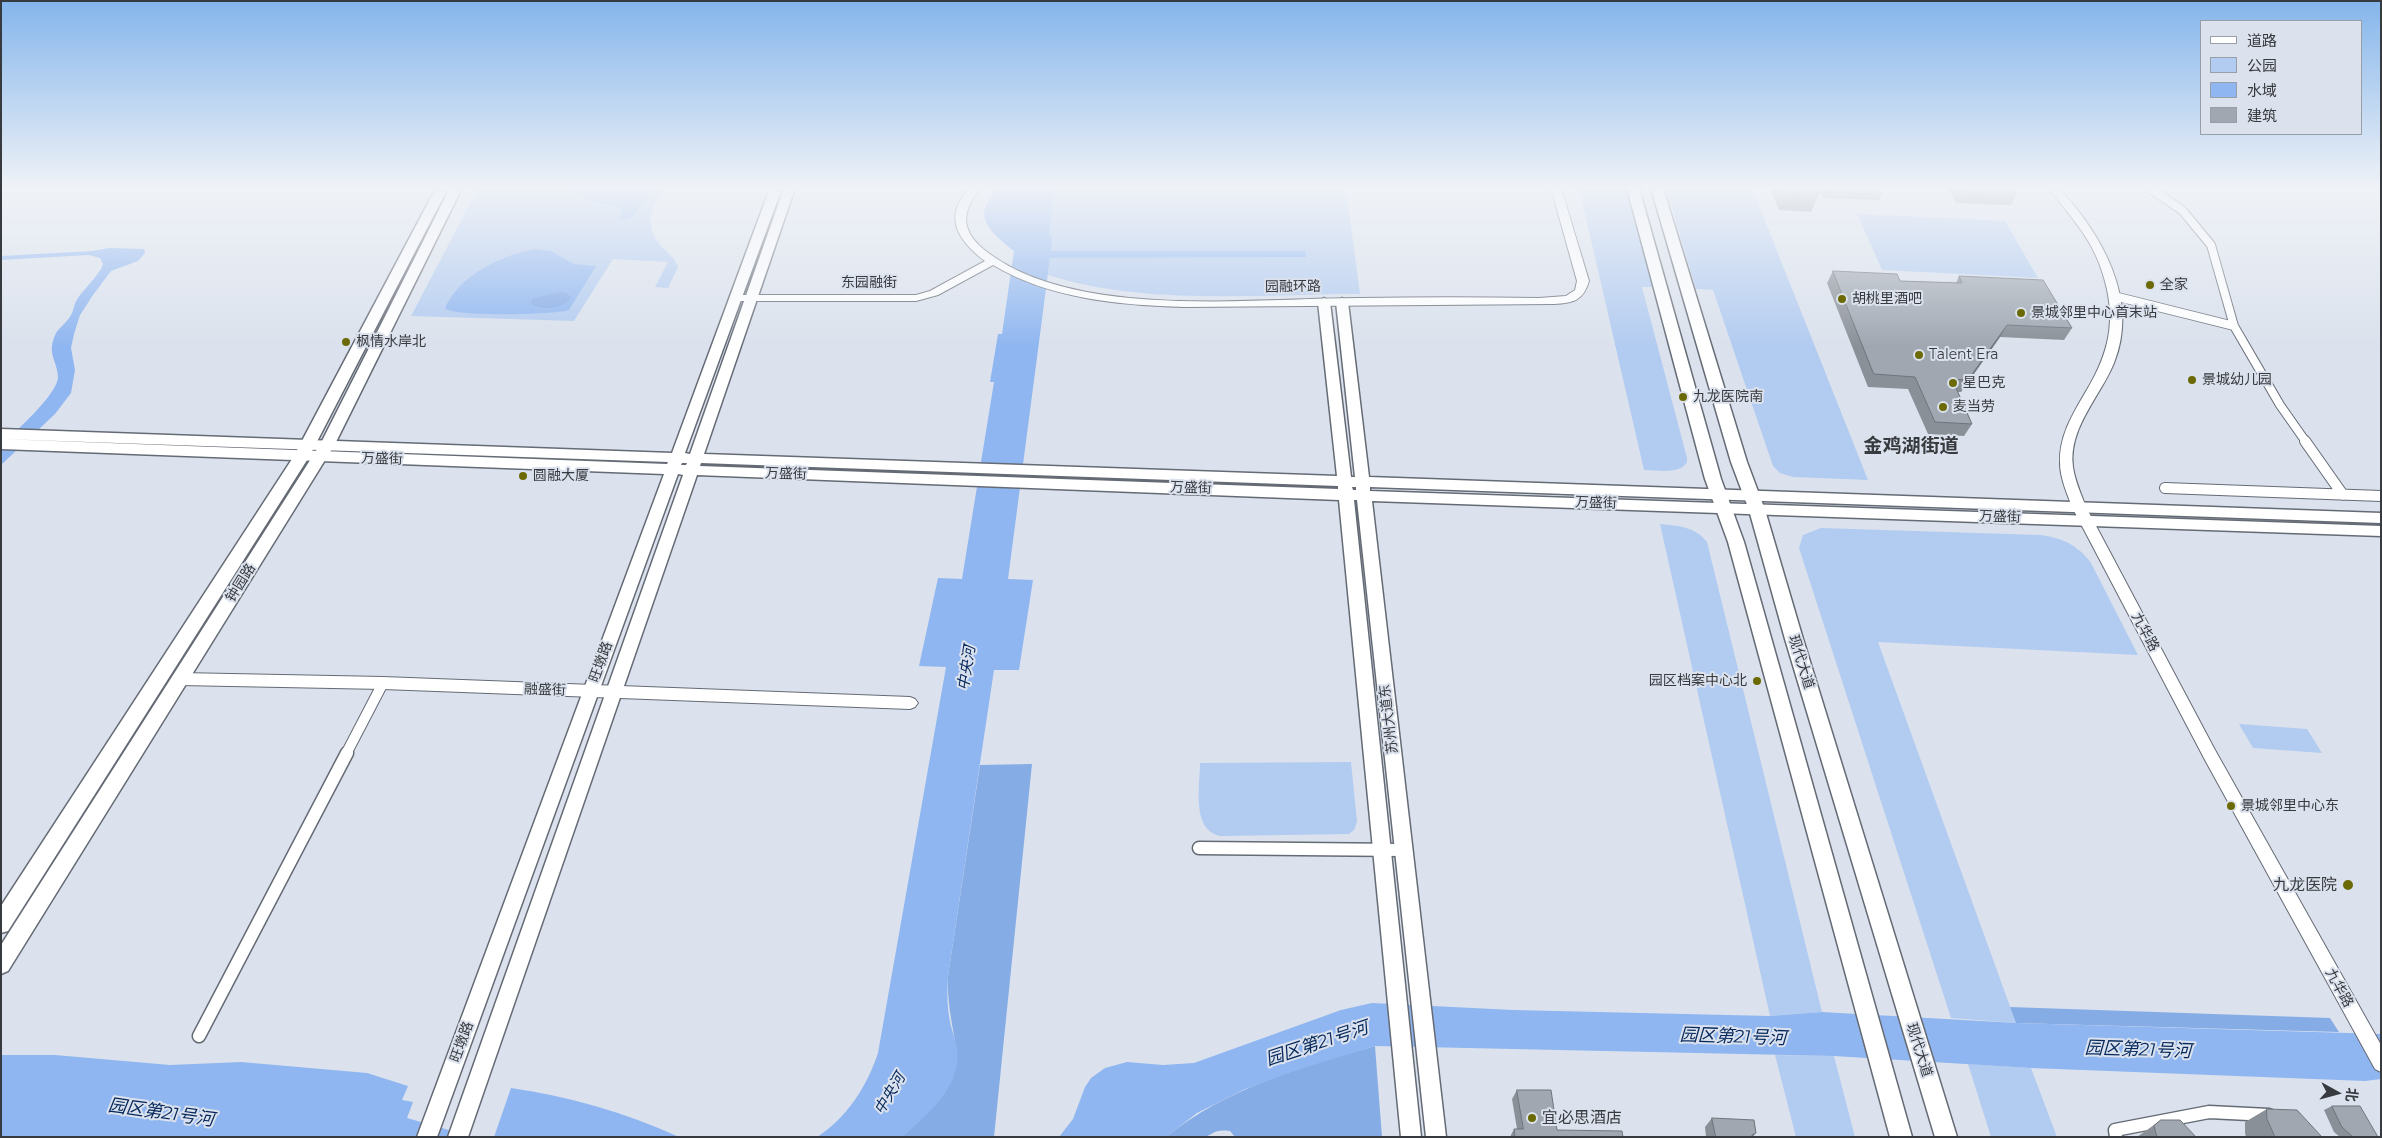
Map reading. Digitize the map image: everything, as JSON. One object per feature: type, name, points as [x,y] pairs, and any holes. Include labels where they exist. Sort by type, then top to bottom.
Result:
[{"type":"main road","name":"钟园路","points":[[1,924],[305,450],[414,241]]},
{"type":"main road","name":"钟园路","points":[[1,964],[324,451],[429,241]]},
{"type":"main road","name":"旺墩路","points":[[427,1137],[757,241]]},
{"type":"main road","name":"旺墩路","points":[[461,1128],[771,241]]},
{"type":"main road","points":[[1648,241],[1721,501],[1736,542],[1901,1137]]},
{"type":"main road","name":"现代大道","points":[[1673,241],[1739,462],[1755,502],[1946,1137]]},
{"type":"main road","name":"苏州大道东","points":[[1324,302],[1354,487],[1404,850],[1436,1137]]},
{"type":"main road","name":"苏州大道东","points":[[1342,302],[1354,487],[1383,850],[1396,998],[1412,1137]]},
{"type":"main road","name":"万盛街","points":[[5,437],[34,435],[266,444],[305,450]]},
{"type":"main road","name":"万盛街","points":[[5,437],[23,445],[305,450],[1354,487],[2083,514],[2381,531]]},
{"type":"main road","name":"万盛街","points":[[2083,514],[2381,518]]},
{"type":"street","name":"园融环路","points":[[970,241],[997,263],[1053,287],[1109,299],[1160,302],[1554,301],[1574,297],[1582,290],[1583,280],[1572,241]]},
{"type":"street","name":"九华路","points":[[2094,241],[2108,272],[2114,296],[2116,316],[2113,348],[2105,368],[2076,419],[2067,449],[2068,476],[2083,514],[2196,730],[2381,1063]]},
{"type":"street","points":[[2208,241],[2211,245],[2234,326],[2280,405],[2344,495]]},
{"type":"street","name":"东园融街","points":[[736,298],[916,298],[934,293],[997,263]]},
{"type":"street","points":[[2114,296],[2234,326]]},
{"type":"street","points":[[2165,488],[2381,496]]},
{"type":"street","name":"融盛街","points":[[180,679],[383,684],[910,703]]},
{"type":"street","points":[[198,1036],[383,684]]},
{"type":"street","points":[[1199,848],[1404,850]]},
{"type":"street","points":[[2116,1137],[2115,1130],[2208,1112],[2278,1116],[2287,1120]]},
{"type":"green space","points":[[450,241],[658,241],[673,258],[678,267],[668,288],[655,287],[668,262],[613,259],[574,321],[411,316]]},
{"type":"green space","points":[[1052,241],[1353,241],[1360,294],[1163,295],[1085,285],[1048,275]]},
{"type":"green space","points":[[1591,241],[1641,241],[1653,287],[1642,287],[1687,462],[1684,466],[1674,470],[1644,470]]},
{"type":"green space","points":[[1682,241],[1773,241],[1868,480],[1793,477],[1780,473],[1773,466],[1713,290],[1696,289]]},
{"type":"green space","points":[[1869,241],[2017,241],[2038,278],[1882,270]]},
{"type":"green space","points":[[1660,524],[1679,526],[1691,530],[1707,542],[1822,1012],[1770,1016]]},
{"type":"green space","points":[[1821,528],[2040,535],[2062,540],[2075,547],[2091,563],[2138,655],[1878,642],[2016,1023],[1951,1018],[1799,548],[1803,535]]},
{"type":"green space","points":[[2239,724],[2307,729],[2322,753],[2253,748]]},
{"type":"green space","points":[[1351,762],[1357,822],[1354,830],[1349,834],[1221,836],[1211,832],[1205,826],[1201,817],[1199,806],[1200,763]]},
{"type":"green space","points":[[1775,1055],[1834,1056],[1855,1137],[1796,1137]]},
{"type":"green space","points":[[1968,1064],[2031,1068],[2057,1137],[1991,1137]]},
{"type":"shaded area","points":[[556,292],[566,292],[571,296],[571,299],[563,305],[551,308],[539,308],[530,303],[533,298]]},
{"type":"shaded area","points":[[1032,764],[994,1137],[901,1137],[933,1107],[950,1083],[954,1070],[956,1056],[948,976],[980,765]]},
{"type":"shaded area","points":[[2010,1007],[2330,1018],[2339,1032],[2016,1023]]},
{"type":"shaded area","points":[[1375,1046],[1382,1137],[1235,1137],[1230,1131],[1217,1131],[1203,1137],[1166,1137],[1189,1120],[1239,1092],[1293,1071]]},
{"type":"water","name":"中央河","points":[[1002,241],[1052,241],[1051,251],[1305,251],[1306,257],[1050,258],[1008,579],[1033,580],[1019,670],[994,670],[948,976],[947,995],[949,1013],[957,1049],[957,1063],[954,1076],[941,1099],[901,1137],[817,1137],[838,1120],[855,1100],[868,1077],[878,1053],[946,667],[919,666],[938,578],[962,579],[994,382],[990,382],[998,334],[1002,334],[1014,251]]},
{"type":"water","points":[[109,248],[144,249],[145,253],[138,261],[111,271],[93,295],[80,315],[74,334],[71,348],[75,370],[71,393],[55,414],[1,465],[1,445],[34,413],[56,384],[58,377],[52,351],[53,340],[56,333],[71,315],[77,300],[102,268],[103,264],[100,258],[89,255],[1,260],[1,256],[93,251]]},
{"type":"water","points":[[534,249],[551,251],[574,264],[596,266],[569,310],[544,313],[484,314],[452,311],[445,308],[460,286],[471,277],[495,262]],"holes":[[[562,292],[570,294],[571,298],[568,302],[557,307],[539,308],[530,303],[533,298]]]},
{"type":"water","name":"园区第21号河","points":[[1372,1003],[1513,1010],[1770,1016],[1822,1012],[2016,1023],[2381,1034],[2381,1079],[2365,1081],[2031,1068],[1834,1056],[1375,1046],[1296,1070],[1243,1090],[1197,1113],[1166,1137],[1059,1137],[1073,1119],[1085,1087],[1091,1078],[1105,1068],[1127,1062],[1163,1065],[1194,1063],[1341,1010]]},
{"type":"water","name":"园区第21号河","points":[[1,1055],[55,1055],[170,1065],[241,1062],[367,1073],[408,1086],[402,1100],[413,1102],[407,1118],[473,1137],[1,1137]]},
{"type":"water","points":[[511,1088],[533,1091],[597,1106],[639,1120],[679,1137],[494,1137]]},
{"type":"building","points":[[1833,271],[1897,274],[1900,281],[1962,283],[1959,276],[2043,280],[2072,328],[2007,325],[1968,380],[1952,379],[1972,424],[1935,422],[1915,377],[1874,374]]},
{"type":"building","points":[[1517,1090],[1551,1090],[1557,1130],[1622,1131],[1623,1137],[1515,1137],[1514,1129],[1523,1129]]},
{"type":"building","points":[[2332,1106],[2360,1106],[2378,1137],[2353,1137],[2342,1127]]},
{"type":"building","points":[[2267,1109],[2297,1110],[2322,1137],[2275,1137],[2267,1119]]},
{"type":"building","points":[[1712,1118],[1754,1120],[1756,1133],[1752,1137],[1716,1137]]},
{"type":"building","points":[[2161,1120],[2180,1120],[2196,1137],[2157,1137],[2154,1126]]},
{"type":"place","name":"全家","points":[[2150,285]]},
{"type":"place","name":"胡桃里酒吧","points":[[1842,299]]},
{"type":"place","name":"景城邻里中心首末站","points":[[2021,313]]},
{"type":"place","name":"枫情水岸北","points":[[346,342]]},
{"type":"place","name":"Talent Era","points":[[1919,355]]},
{"type":"place","name":"景城幼儿园","points":[[2192,380]]},
{"type":"place","name":"星巴克","points":[[1953,383]]},
{"type":"place","name":"九龙医院南","points":[[1683,397]]},
{"type":"place","name":"麦当劳","points":[[1943,407]]},
{"type":"place","name":"圆融大厦","points":[[523,476]]},
{"type":"place","name":"园区档案中心北","points":[[1757,681]]},
{"type":"place","name":"景城邻里中心东","points":[[2231,806]]},
{"type":"place","name":"九龙医院","points":[[2348,885]]},
{"type":"place","name":"宜必思酒店","points":[[1532,1118]]},
{"type":"district","name":"金鸡湖街道","points":[[1911,446]]}]
